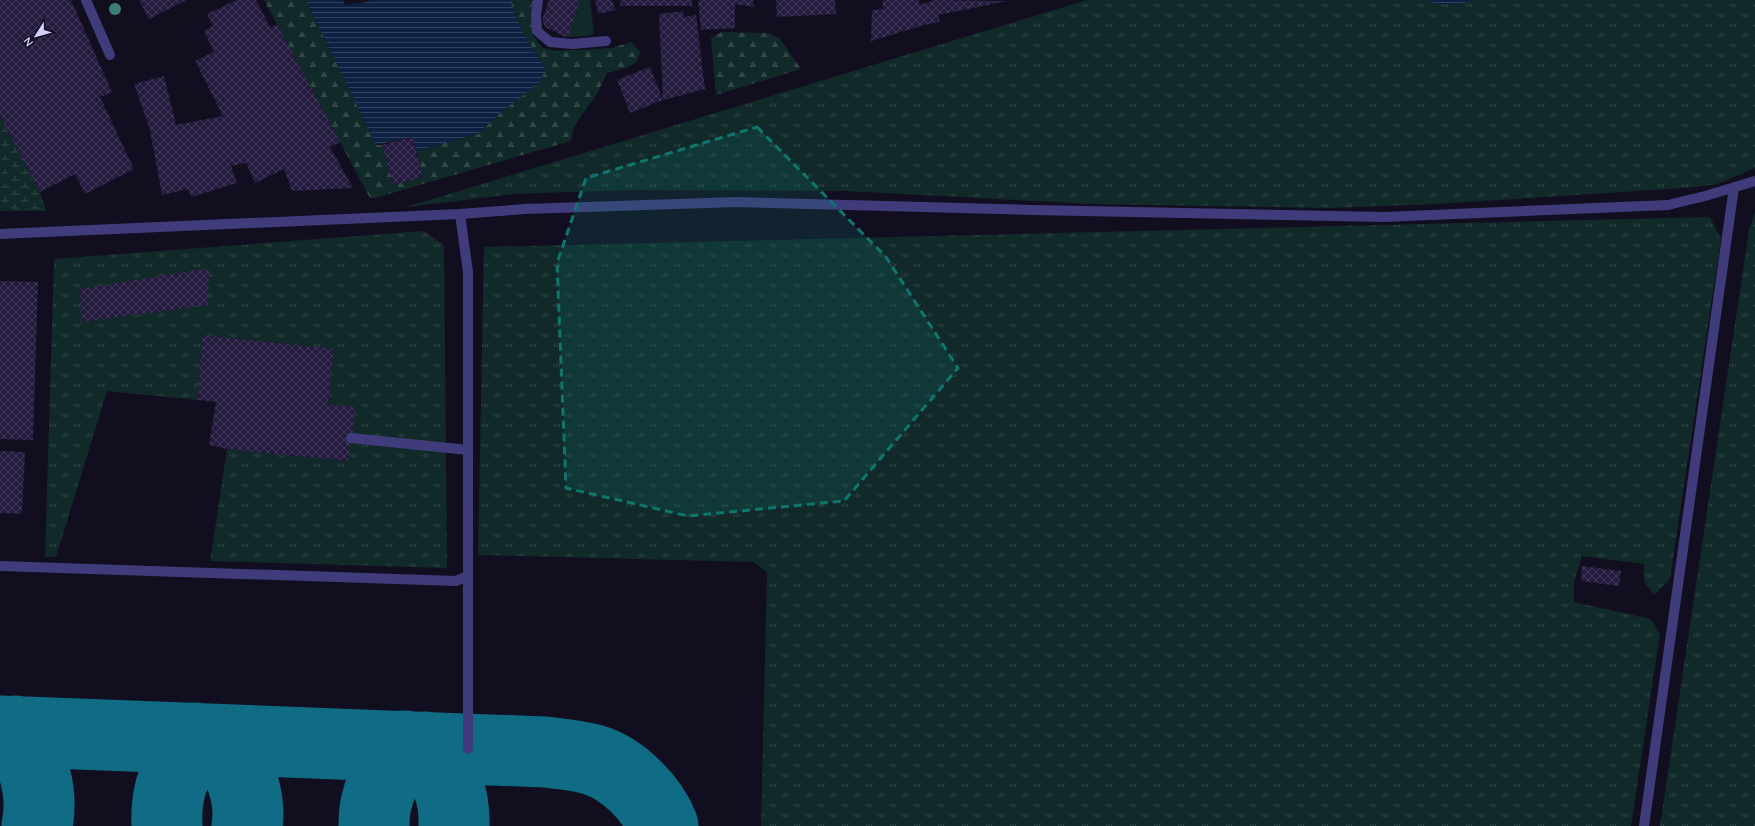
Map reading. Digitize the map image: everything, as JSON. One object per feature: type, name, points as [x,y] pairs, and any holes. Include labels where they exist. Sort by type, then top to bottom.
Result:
[{"type":"street","points":[[86,0],[110,55]]},
{"type":"street","points":[[538,0],[536,16],[538,31],[550,42],[572,44],[606,41]]},
{"type":"street","points":[[0,234],[460,214],[525,209],[737,202],[1384,217],[1668,205],[1755,181]]},
{"type":"street","points":[[1644,826],[1734,187]]},
{"type":"street","points":[[460,214],[468,272],[468,749]]},
{"type":"street","points":[[351,438],[468,450]]},
{"type":"street","points":[[0,566],[456,581],[467,576]]},
{"type":"highlighted area","points":[[757,127],[886,257],[958,368],[844,501],[688,516],[566,488],[557,263],[586,178]]},
{"type":"green space","points":[[264,0],[306,0],[376,145],[382,145],[393,185],[423,177],[416,151],[478,134],[546,69],[525,36],[516,18],[510,0],[534,0],[532,5],[533,36],[543,48],[557,51],[612,48],[631,42],[640,52],[637,62],[625,68],[607,73],[597,94],[574,126],[571,141],[375,198],[370,198]]},
{"type":"green space","points":[[580,0],[590,0],[594,33],[588,36],[565,37]]},
{"type":"green space","points":[[1087,0],[1755,0],[1755,168],[1718,184],[1685,188],[1436,204],[1328,208],[1092,204],[846,191],[628,190],[515,194],[406,207]]},
{"type":"green space","points":[[721,32],[769,33],[780,39],[801,69],[716,95],[711,38]]},
{"type":"green space","points":[[0,116],[40,192],[46,211],[0,211]]},
{"type":"green space","points":[[1755,212],[1755,826],[1660,826],[1749,230]]},
{"type":"green space","points":[[1710,217],[1721,239],[1670,579],[1654,595],[1644,582],[1644,564],[1582,556],[1574,582],[1574,602],[1651,619],[1660,634],[1631,826],[761,826],[767,573],[754,562],[478,555],[484,247]]},
{"type":"green space","points":[[424,231],[444,245],[447,568],[210,561],[227,449],[347,461],[356,407],[328,404],[334,349],[202,335],[198,400],[107,391],[56,557],[45,557],[54,259]]},
{"type":"water","points":[[306,0],[343,0],[345,5],[367,2],[370,0],[510,0],[516,18],[525,36],[546,69],[539,83],[501,112],[478,134],[416,151],[412,137],[376,145]]},
{"type":"water","points":[[1427,0],[1480,0],[1439,4]]},
{"type":"building","points":[[0,0],[71,0],[112,92],[100,97],[134,169],[85,194],[75,174],[40,192],[0,116]]},
{"type":"building","points":[[139,0],[186,0],[149,19]]},
{"type":"building","points":[[237,0],[256,0],[270,27],[277,24],[340,142],[330,147],[353,188],[292,191],[284,169],[255,183],[246,163],[231,166],[237,183],[191,197],[188,189],[162,195],[150,130],[134,84],[164,76],[176,125],[223,116],[195,61],[214,52],[204,31],[213,26],[207,14]]},
{"type":"building","points":[[549,0],[580,0],[569,34],[565,37],[545,27],[542,20]]},
{"type":"building","points":[[595,0],[612,0],[615,10],[598,14]]},
{"type":"building","points":[[621,0],[692,0],[692,6],[620,6]]},
{"type":"building","points":[[698,0],[753,0],[754,7],[735,4],[735,28],[701,30]]},
{"type":"building","points":[[776,0],[835,0],[836,14],[777,17]]},
{"type":"building","points":[[883,0],[919,0],[920,5],[935,0],[1007,1],[938,15],[940,22],[924,25],[871,41],[872,10],[882,9]]},
{"type":"building","points":[[683,11],[684,17],[696,15],[705,89],[663,100],[659,14]]},
{"type":"building","points":[[650,67],[663,100],[630,113],[617,80]]},
{"type":"building","points":[[412,137],[423,177],[393,185],[382,145]]},
{"type":"building","points":[[209,268],[208,305],[81,322],[80,289]]},
{"type":"building","points":[[0,281],[38,282],[33,440],[0,439]]},
{"type":"building","points":[[202,335],[334,349],[328,404],[356,407],[348,461],[227,449],[209,445],[216,402],[198,400]]},
{"type":"building","points":[[0,451],[25,452],[22,514],[0,513]]},
{"type":"building","points":[[1582,566],[1621,571],[1619,586],[1581,581]]},
{"type":"taxiway","points":[[0,731],[545,752],[570,755],[588,758],[605,764],[626,777],[652,805],[663,826]]},
{"type":"taxiway","points":[[16,731],[36,777],[39,800],[37,826]]},
{"type":"taxiway","points":[[167,826],[168,801],[173,780],[182,760],[195,738]]},
{"type":"taxiway","points":[[225,740],[239,771],[245,792],[248,815],[247,826]]},
{"type":"taxiway","points":[[374,826],[376,804],[382,784],[392,764],[405,746]]},
{"type":"taxiway","points":[[426,747],[439,766],[448,784],[453,803],[454,826]]}]
